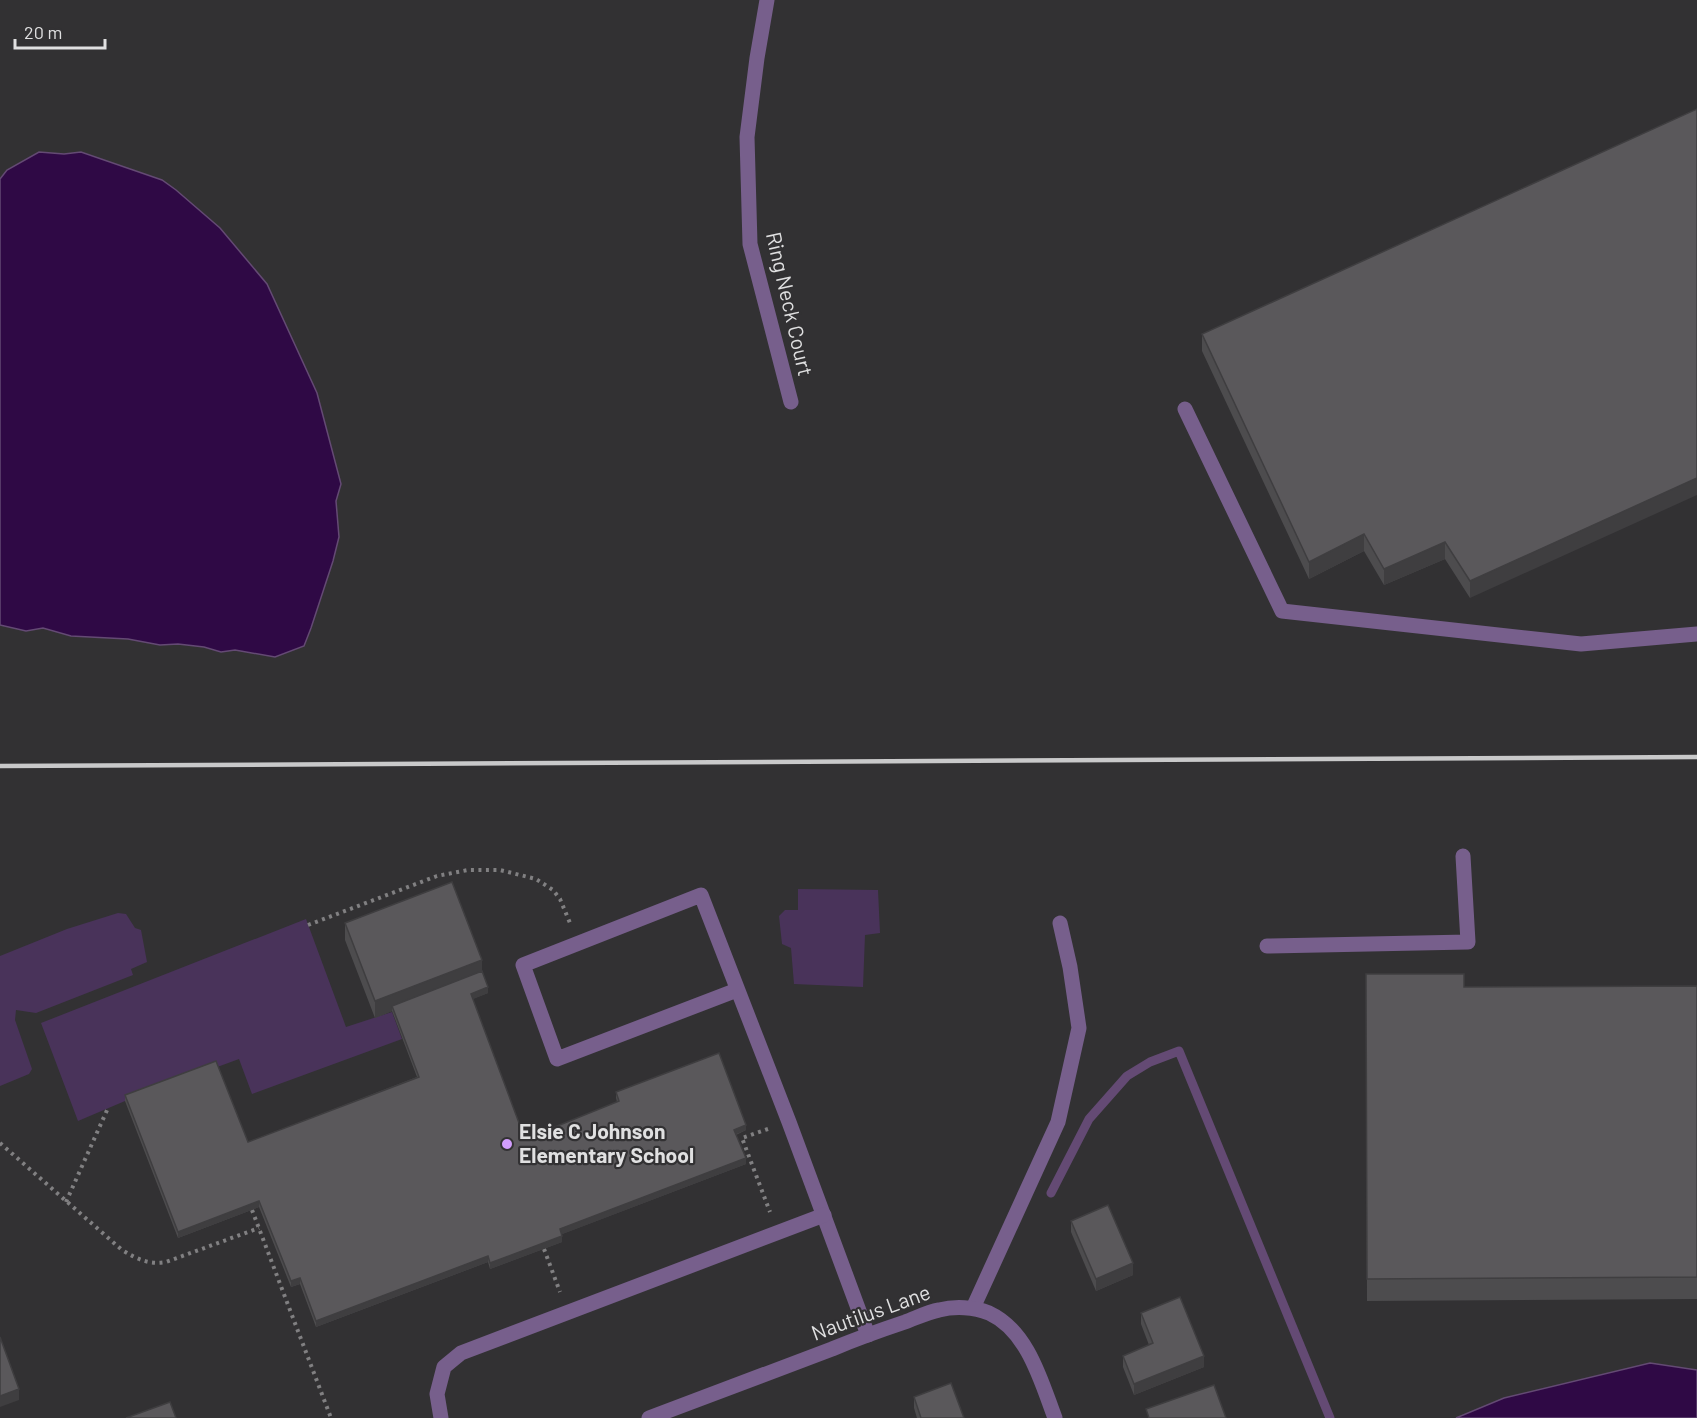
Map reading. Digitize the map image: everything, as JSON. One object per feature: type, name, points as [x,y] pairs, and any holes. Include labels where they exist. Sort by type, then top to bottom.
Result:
[{"type":"street","name":"Ring Neck Court","points":[[767,0],[747,137],[750,244],[791,402]]},
{"type":"street","points":[[1185,410],[1282,611],[1581,644],[1697,634]]},
{"type":"street","points":[[1267,946],[1468,942],[1463,856]]},
{"type":"street","points":[[737,990],[557,1059],[522,965],[701,896],[789,1122],[868,1335]]},
{"type":"street","points":[[974,1308],[1058,1122],[1079,1028],[1070,967],[1060,923]]},
{"type":"street","points":[[441,1418],[437,1394],[444,1367],[461,1353],[824,1215]]},
{"type":"street","name":"Nautilus Lane","points":[[649,1418],[939,1310],[974,1308],[988,1312],[1002,1320],[1014,1332],[1025,1347],[1039,1375],[1055,1418]]},
{"type":"path","points":[[308,925],[437,876],[468,870],[500,870],[536,879],[553,890],[560,899],[578,943]]},
{"type":"path","points":[[66,1202],[108,1108]]},
{"type":"path","points":[[771,1213],[742,1138],[789,1122]]},
{"type":"path","points":[[0,1143],[122,1250],[138,1260],[154,1264],[166,1262],[259,1228]]},
{"type":"path","points":[[252,1210],[332,1418]]},
{"type":"path","points":[[544,1249],[560,1292]]},
{"type":"shaded area","points":[[39,152],[64,154],[81,152],[162,180],[220,228],[267,284],[317,393],[341,484],[336,501],[339,537],[304,646],[275,657],[235,650],[221,652],[204,647],[178,644],[160,645],[128,639],[71,636],[43,628],[26,631],[0,625],[0,179],[7,170]]},
{"type":"shaded area","points":[[798,889],[878,890],[880,933],[865,935],[863,987],[794,984],[791,948],[782,944],[779,916],[785,910],[798,910]]},
{"type":"shaded area","points":[[118,913],[126,914],[135,928],[141,930],[147,962],[131,969],[133,975],[36,1013],[16,1010],[15,1020],[32,1069],[29,1074],[0,1086],[0,956],[67,929]]},
{"type":"shaded area","points":[[306,919],[346,1027],[392,1012],[402,1039],[252,1094],[239,1059],[78,1121],[41,1023]]},
{"type":"shaded area","points":[[1650,1363],[1697,1370],[1697,1418],[1456,1418],[1504,1398]]},
{"type":"building","points":[[1697,109],[1697,478],[1470,581],[1445,542],[1384,569],[1364,534],[1309,562],[1202,334]]},
{"type":"building","points":[[452,882],[482,960],[375,1001],[345,923]]},
{"type":"building","points":[[482,971],[488,987],[471,994],[525,1139],[619,1101],[616,1092],[719,1053],[746,1125],[734,1130],[746,1158],[560,1229],[562,1236],[490,1263],[488,1256],[316,1321],[300,1278],[291,1281],[259,1201],[178,1232],[125,1095],[216,1061],[248,1142],[419,1077],[392,1006]]},
{"type":"building","points":[[1366,974],[1464,974],[1464,987],[1697,986],[1697,1277],[1367,1279]]},
{"type":"building","points":[[1108,1205],[1133,1263],[1096,1279],[1071,1221]]},
{"type":"building","points":[[1180,1297],[1204,1356],[1134,1384],[1123,1356],[1153,1343],[1141,1313]]},
{"type":"building","points":[[0,1337],[19,1389],[0,1396]]},
{"type":"building","points":[[951,1383],[964,1418],[921,1418],[914,1397]]},
{"type":"building","points":[[1214,1385],[1226,1418],[1149,1418],[1146,1409]]},
{"type":"building","points":[[170,1402],[176,1418],[126,1418]]},
{"type":"waterway","points":[[1051,1193],[1089,1119],[1127,1076],[1150,1062],[1179,1051],[1330,1418]]},
{"type":"railway","points":[[0,766],[1697,757]]},
{"type":"place","name":"Elsie C Johnson Elementary School","points":[[507,1144]]}]
